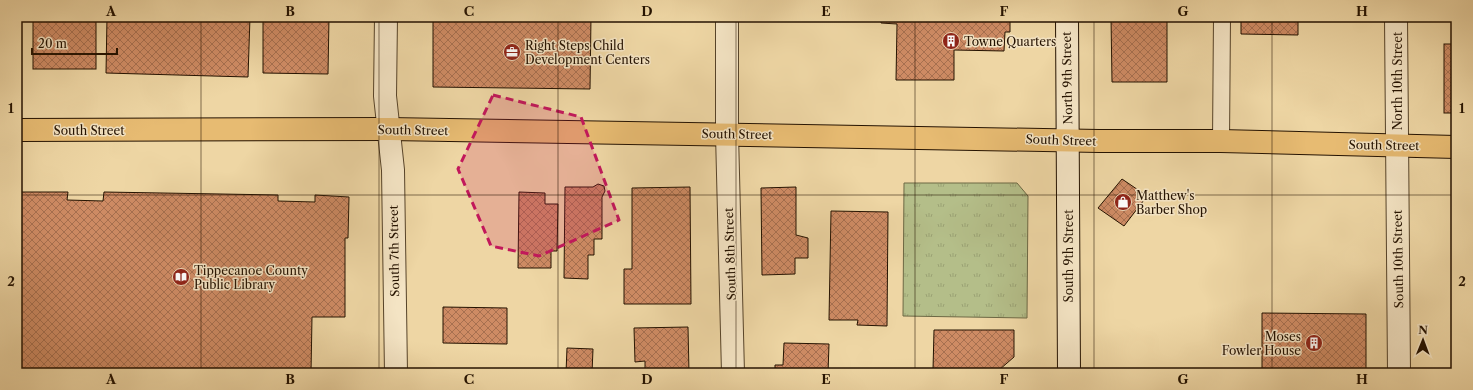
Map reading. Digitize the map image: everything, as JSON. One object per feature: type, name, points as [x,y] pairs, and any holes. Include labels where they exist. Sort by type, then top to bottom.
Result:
[{"type":"main road","name":"South Street","points":[[17,130],[389,129],[1068,140],[1221,141],[1456,147]]},
{"type":"street","name":"South 7th Street","points":[[386,17],[385,96],[393,170],[396,373]]},
{"type":"street","name":"South 8th Street","points":[[726,17],[727,134],[733,373]]},
{"type":"street","name":"North 9th Street","points":[[1067,17],[1068,140]]},
{"type":"street","name":"North 10th Street","points":[[1396,17],[1397,146]]},
{"type":"street","name":"South 9th Street","points":[[1068,140],[1069,373]]},
{"type":"street","name":"South 10th Street","points":[[1397,146],[1399,373]]},
{"type":"lane","points":[[1221,141],[1222,17]]},
{"type":"highlighted area","points":[[493,95],[581,117],[619,220],[539,256],[491,246],[458,169]]},
{"type":"green space","points":[[904,183],[1017,183],[1028,196],[1027,318],[903,316]]},
{"type":"building","points":[[33,17],[96,17],[96,69],[33,69]]},
{"type":"building","points":[[107,17],[203,17],[203,19],[217,19],[217,17],[250,17],[248,77],[106,73]]},
{"type":"building","points":[[263,17],[329,17],[328,74],[263,73]]},
{"type":"building","name":"Right Steps Child Development Centers","points":[[433,17],[591,17],[590,89],[433,87]]},
{"type":"building","name":"Towne Quarters","points":[[881,17],[1010,17],[1010,32],[1005,32],[1004,51],[954,50],[954,80],[896,80],[897,24],[881,23]]},
{"type":"building","points":[[1111,17],[1167,17],[1167,82],[1112,82]]},
{"type":"building","points":[[1241,17],[1298,17],[1298,35],[1241,34]]},
{"type":"building","points":[[1444,44],[1456,44],[1456,113],[1444,113]]},
{"type":"building","name":"Matthew's Barber Shop","points":[[1122,179],[1147,196],[1124,226],[1098,208]]},
{"type":"building","points":[[598,184],[604,186],[605,191],[602,197],[602,239],[594,239],[594,255],[588,255],[588,279],[564,278],[565,187],[593,187]]},
{"type":"building","points":[[690,187],[691,304],[624,304],[624,269],[632,269],[632,188]]},
{"type":"building","points":[[796,187],[796,235],[808,238],[808,258],[795,258],[795,274],[762,275],[761,188]]},
{"type":"building","name":"Tippecanoe County Public Library","points":[[17,192],[68,192],[67,200],[103,201],[104,192],[278,195],[278,201],[315,202],[315,195],[349,197],[348,238],[345,238],[345,317],[312,317],[311,373],[17,373]]},
{"type":"building","points":[[519,192],[545,193],[545,204],[558,204],[557,251],[551,251],[551,268],[518,268]]},
{"type":"building","points":[[831,211],[888,212],[887,326],[857,325],[858,320],[829,320]]},
{"type":"building","points":[[443,307],[507,308],[507,344],[443,343]]},
{"type":"building","name":"Moses Fowler House","points":[[1262,313],[1366,314],[1366,373],[1262,373]]},
{"type":"building","points":[[688,327],[689,373],[645,373],[645,361],[635,362],[634,328]]},
{"type":"building","points":[[934,330],[1014,330],[1014,357],[999,370],[933,370]]},
{"type":"building","points":[[784,343],[829,344],[828,373],[775,373],[775,365],[783,365]]},
{"type":"building","points":[[567,348],[593,349],[592,373],[566,373]]},
{"type":"place","name":"Towne Quarters","points":[[951,41]]},
{"type":"place","name":"Right Steps Child Development Centers","points":[[512,52]]},
{"type":"place","name":"Matthew's Barber Shop","points":[[1123,202]]},
{"type":"place","name":"Tippecanoe County Public Library","points":[[181,277]]},
{"type":"place","name":"Moses Fowler House","points":[[1314,343]]}]
